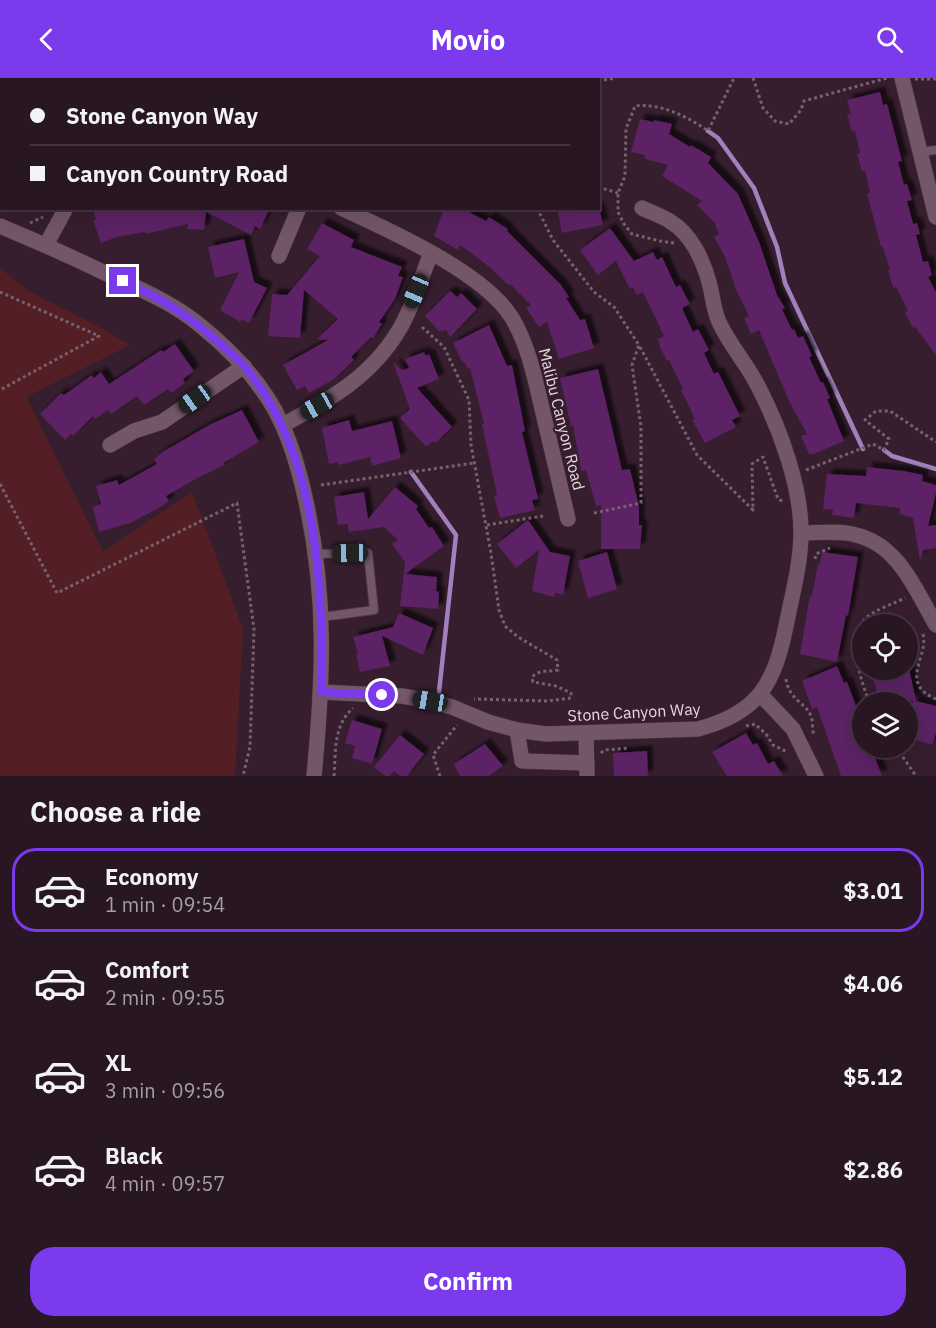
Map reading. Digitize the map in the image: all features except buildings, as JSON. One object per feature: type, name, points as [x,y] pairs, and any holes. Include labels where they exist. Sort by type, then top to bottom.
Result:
[{"type":"street","points":[[902,78],[935,210]]},
{"type":"street","name":"Stone Canyon Way","points":[[321,692],[402,696],[430,701],[517,730],[546,734],[698,729],[720,723],[742,712],[760,694],[773,675],[780,653],[798,562],[801,533],[800,508],[787,457],[759,388],[718,321],[709,282],[690,240],[673,223],[642,208]]},
{"type":"street","points":[[46,245],[65,210]]},
{"type":"street","points":[[279,256],[298,210]]},
{"type":"street","name":"Malibu Canyon Road","points":[[345,210],[431,253],[468,275],[490,293],[511,317],[524,344],[534,374],[568,519]]},
{"type":"street","points":[[0,226],[162,299],[202,326],[244,366],[269,400],[283,425],[300,473],[315,554],[322,617],[321,692],[314,776]]},
{"type":"street","points":[[283,425],[334,396],[367,370],[386,350],[400,328],[431,253]]},
{"type":"street","points":[[110,445],[134,431],[162,422],[244,366]]},
{"type":"street","points":[[801,533],[840,532],[858,535],[882,547],[902,565],[929,627]]},
{"type":"street","points":[[760,694],[794,729],[816,776]]},
{"type":"street","points":[[517,730],[522,761],[591,765],[586,733]]},
{"type":"lane","points":[[920,152],[936,150]]},
{"type":"lane","points":[[315,554],[368,553],[375,610],[322,617]]},
{"type":"path","points":[[600,81],[616,78]]},
{"type":"path","points":[[676,243],[632,234],[618,212],[618,193],[624,176],[626,129],[635,106],[648,104],[690,118],[708,131],[734,78]]},
{"type":"path","points":[[753,78],[763,108],[775,121],[789,124],[801,110],[804,101],[887,78]]},
{"type":"path","points":[[600,188],[618,193]]},
{"type":"path","points":[[538,210],[559,247],[594,292],[614,307],[639,345],[697,455],[753,510],[752,464],[763,457],[778,499],[786,504],[786,497]]},
{"type":"path","points":[[22,219],[30,223],[49,215]]},
{"type":"path","points":[[0,292],[99,336],[0,390]]},
{"type":"path","points":[[422,327],[444,347],[469,400],[471,445],[500,610],[505,626],[559,664],[558,670],[544,670],[532,676],[533,682],[556,686],[571,693],[571,698],[524,701],[476,698],[470,702],[479,707]]},
{"type":"path","points":[[594,513],[641,503],[641,427],[632,365],[639,345]]},
{"type":"path","points":[[801,472],[873,444],[884,450],[889,439],[865,420],[876,411],[890,411],[936,442]]},
{"type":"path","points":[[321,485],[475,463]]},
{"type":"path","points":[[0,484],[57,593],[237,503],[254,629],[250,747],[243,776]]},
{"type":"path","points":[[486,525],[543,516]]},
{"type":"path","points":[[814,563],[816,554],[834,546]]},
{"type":"path","points":[[900,590],[910,606]]},
{"type":"path","points":[[866,692],[858,662],[855,636],[864,619],[906,598]]},
{"type":"path","points":[[929,627],[915,672],[921,689],[936,699]]},
{"type":"path","points":[[786,677],[787,686],[795,699],[811,715],[815,739]]},
{"type":"path","points":[[334,776],[337,730],[344,716],[353,708]]},
{"type":"path","points":[[741,728],[755,724],[766,734],[773,745],[789,753]]},
{"type":"path","points":[[440,776],[433,754],[457,725],[464,727]]},
{"type":"path","points":[[591,765],[604,750],[638,747]]},
{"type":"path","points":[[904,758],[916,776]]},
{"type":"shaded area","points":[[0,268],[28,291],[98,326],[130,345],[26,397],[103,552],[192,492],[243,629],[235,776],[0,776]]},
{"type":"waterway","points":[[708,131],[718,138],[754,188],[777,247],[785,283],[863,449]]},
{"type":"waterway","points":[[884,450],[892,456],[936,469]]},
{"type":"waterway","points":[[411,472],[456,535],[439,692]]},
{"type":"route","points":[[123,281],[162,299],[202,326],[244,366],[269,400],[283,425],[300,473],[311,523],[322,608],[321,692],[382,695]]}]
